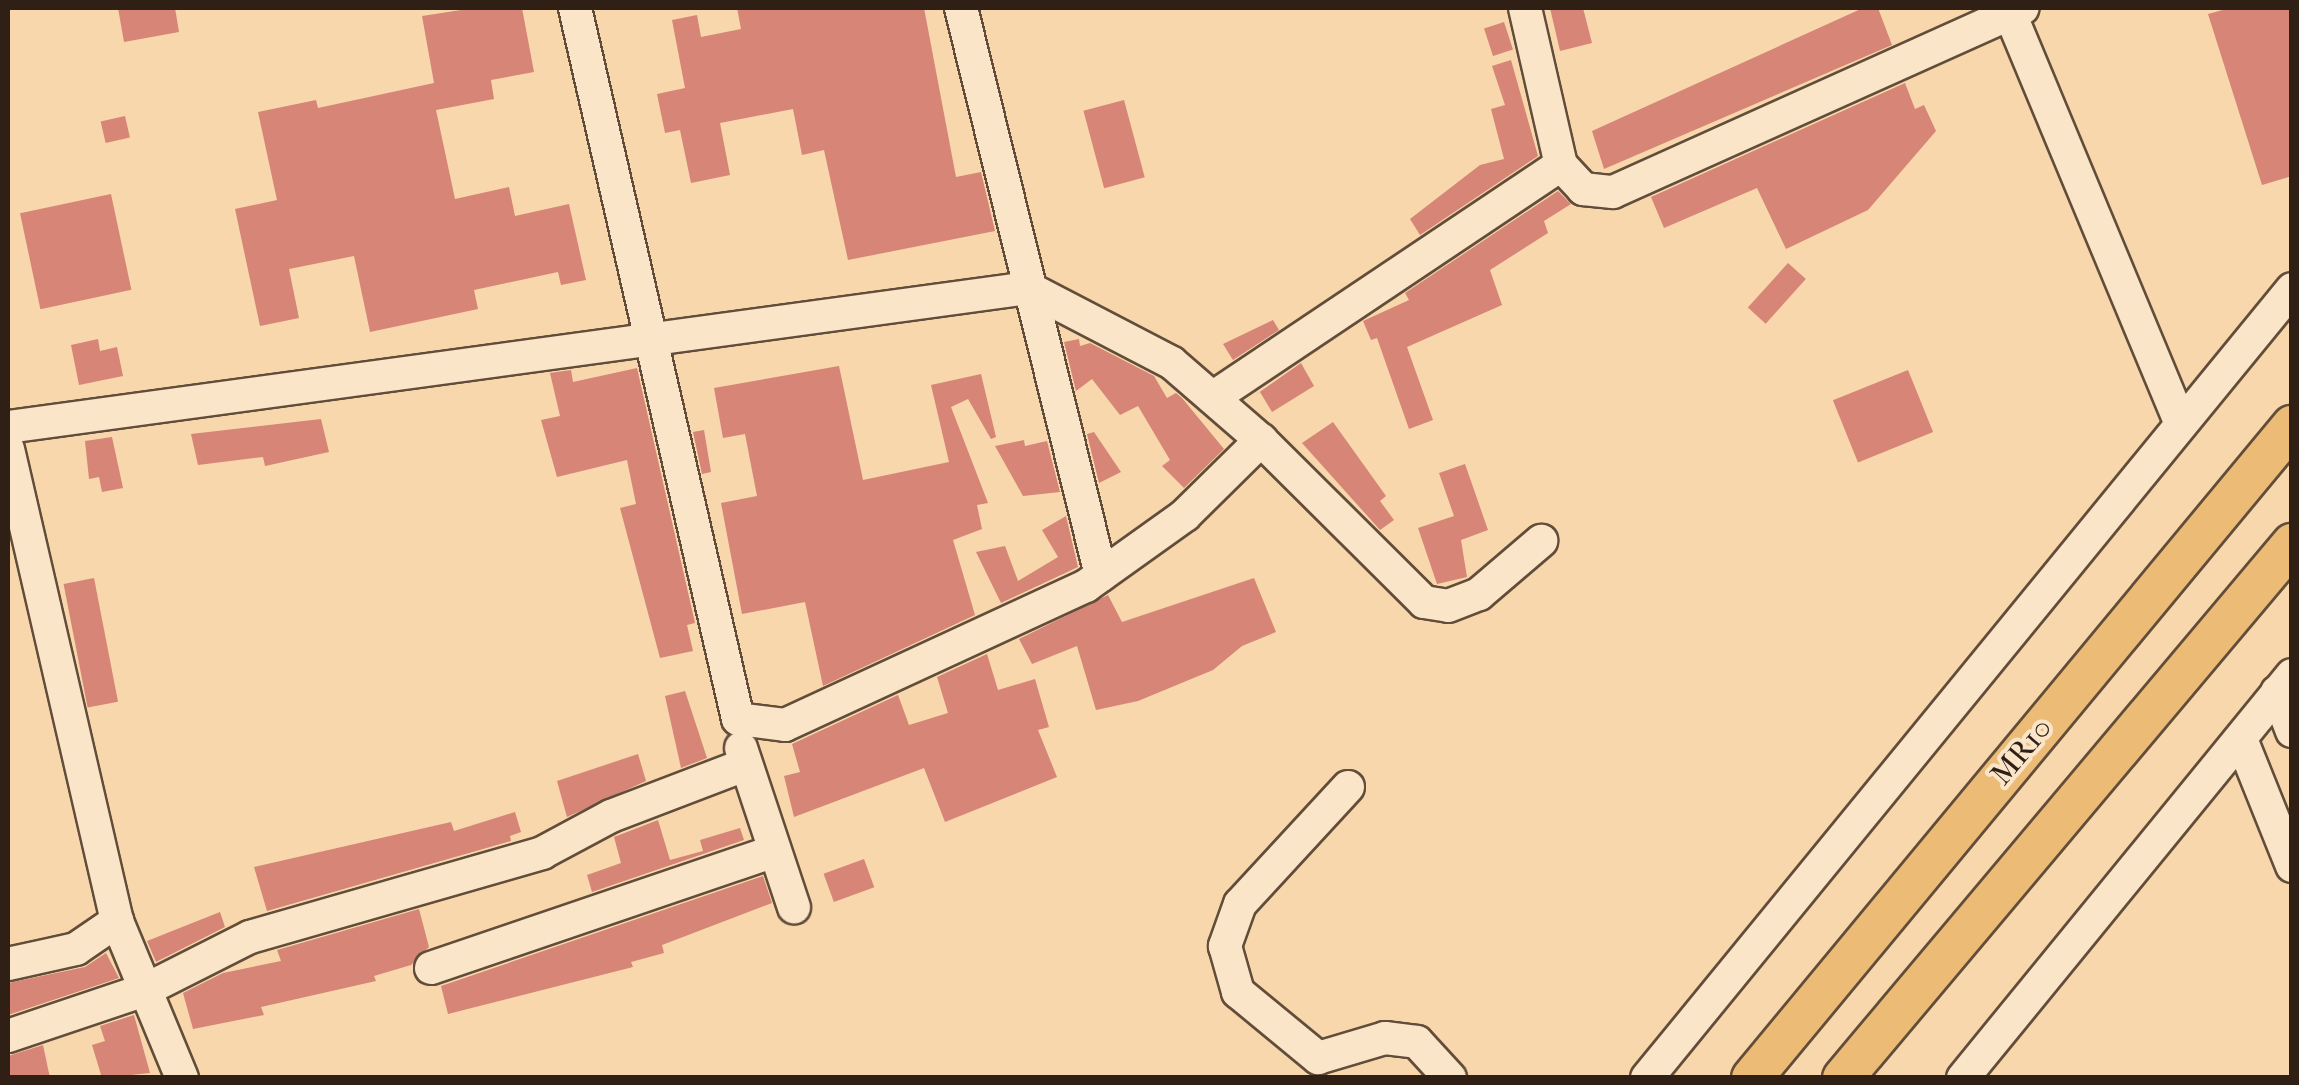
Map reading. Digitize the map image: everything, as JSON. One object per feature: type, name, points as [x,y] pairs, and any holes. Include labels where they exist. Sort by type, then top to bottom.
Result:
[{"type":"main road","name":"MR10","points":[[1752,1078],[2292,426]]},
{"type":"main road","points":[[1844,1078],[2292,544]]},
{"type":"street","points":[[575,8],[654,339],[738,719],[742,766],[794,908]]},
{"type":"street","points":[[960,8],[1101,575]]},
{"type":"street","points":[[1525,8],[1561,164],[1583,189],[1614,192],[2016,10],[2181,424]]},
{"type":"street","points":[[1214,397],[1561,164]]},
{"type":"street","points":[[8,428],[1028,288],[1172,363],[1261,440],[1424,602],[1448,606],[1480,594],[1540,540]]},
{"type":"street","points":[[1646,1078],[2292,288]]},
{"type":"street","points":[[738,719],[785,726],[1101,575],[1185,515],[1261,440]]},
{"type":"street","points":[[8,449],[116,921],[182,1078]]},
{"type":"street","points":[[2284,683],[2292,731]]},
{"type":"street","points":[[1964,1078],[2284,683]]},
{"type":"street","points":[[2241,739],[2292,866]]},
{"type":"street","points":[[8,1036],[145,990],[250,937],[542,853],[611,816],[742,766]]},
{"type":"street","points":[[1348,788],[1240,904],[1225,946],[1238,992],[1318,1058],[1386,1038],[1416,1042],[1450,1078]]},
{"type":"street","points":[[431,968],[774,851]]},
{"type":"street","points":[[8,964],[76,949],[116,921]]},
{"type":"building","points":[[118,8],[175,8],[179,32],[124,42]]},
{"type":"building","points":[[474,8],[522,8],[534,72],[491,80],[494,99],[436,110],[455,199],[509,187],[515,216],[569,204],[586,280],[561,285],[558,272],[474,290],[478,309],[370,332],[354,256],[289,269],[299,318],[260,326],[235,209],[277,200],[258,112],[316,100],[318,108],[434,83],[422,16]]},
{"type":"building","points":[[737,8],[924,8],[956,177],[981,172],[995,231],[848,260],[824,150],[802,155],[793,109],[720,123],[730,175],[691,183],[680,130],[665,133],[657,94],[685,88],[672,20],[697,15],[701,37],[741,29]]},
{"type":"building","points":[[1550,8],[1583,8],[1592,43],[1560,51]]},
{"type":"building","points":[[1863,8],[1878,8],[1892,45],[1604,169],[1592,131]]},
{"type":"building","points":[[2230,8],[2292,8],[2292,176],[2262,185],[2208,14]]},
{"type":"building","points":[[1504,22],[1513,50],[1493,56],[1484,28]]},
{"type":"building","points":[[1511,60],[1538,156],[1420,235],[1410,219],[1480,165],[1504,159],[1491,109],[1505,105],[1492,66]]},
{"type":"building","points":[[1905,83],[1915,109],[1924,105],[1936,131],[1868,210],[1786,249],[1757,188],[1664,228],[1651,197]]},
{"type":"building","points":[[1124,100],[1145,177],[1104,188],[1083,111]]},
{"type":"building","points":[[125,116],[130,137],[106,143],[101,122]]},
{"type":"building","points":[[1558,191],[1571,204],[1544,221],[1548,233],[1490,270],[1502,305],[1407,347],[1433,420],[1409,429],[1377,338],[1371,340],[1363,321],[1409,300],[1405,293]]},
{"type":"building","points":[[111,194],[131,290],[40,309],[20,213]]},
{"type":"building","points":[[1788,263],[1806,279],[1766,324],[1748,308]]},
{"type":"building","points":[[1273,320],[1279,330],[1233,360],[1223,344]]},
{"type":"building","points":[[98,339],[100,351],[117,347],[123,376],[79,385],[71,345]]},
{"type":"building","points":[[1079,339],[1080,346],[1090,343],[1154,376],[1167,398],[1176,393],[1182,398],[1224,449],[1184,488],[1162,466],[1170,460],[1138,406],[1120,415],[1092,379],[1076,391],[1064,342]]},
{"type":"building","points":[[1301,363],[1314,386],[1272,412],[1260,392],[1254,396]]},
{"type":"building","points":[[839,366],[863,480],[949,462],[931,385],[981,374],[996,437],[991,439],[968,399],[951,407],[988,503],[977,505],[982,529],[953,540],[975,615],[823,686],[805,602],[742,614],[721,503],[757,496],[745,434],[723,438],[714,388]]},
{"type":"building","points":[[637,368],[695,623],[687,625],[693,651],[660,658],[620,508],[636,504],[627,460],[557,477],[541,420],[560,416],[550,373],[571,370],[573,382]]},
{"type":"building","points":[[1908,370],[1933,432],[1858,462],[1833,400]]},
{"type":"building","points":[[321,419],[329,452],[265,466],[263,457],[198,465],[191,434]]},
{"type":"building","points":[[1333,422],[1386,496],[1380,501],[1394,520],[1380,530],[1302,443]]},
{"type":"building","points":[[704,430],[711,472],[702,474],[693,432]]},
{"type":"building","points":[[1094,432],[1121,472],[1099,483],[1087,434]]},
{"type":"building","points":[[112,437],[123,488],[102,492],[99,477],[89,479],[85,441]]},
{"type":"building","points":[[1024,440],[1025,446],[1047,441],[1060,492],[1023,496],[995,446]]},
{"type":"building","points":[[1465,464],[1488,530],[1461,540],[1467,577],[1437,584],[1418,528],[1454,516],[1439,473]]},
{"type":"building","points":[[1066,516],[1078,567],[1001,603],[976,552],[1005,546],[1018,581],[1058,557],[1042,530]]},
{"type":"building","points":[[94,578],[118,702],[88,708],[64,584]]},
{"type":"building","points":[[1254,578],[1276,632],[1242,646],[1213,670],[1138,701],[1096,710],[1077,646],[1032,664],[1019,639],[1108,595],[1122,622]]},
{"type":"building","points":[[987,654],[998,690],[1035,679],[1049,727],[1038,730],[1057,777],[945,822],[924,768],[794,817],[784,776],[800,772],[792,744],[898,695],[909,725],[948,713],[937,677]]},
{"type":"building","points":[[685,691],[707,758],[681,768],[665,696]]},
{"type":"building","points":[[638,754],[646,781],[567,817],[557,781]]},
{"type":"building","points":[[515,812],[521,832],[510,836],[511,841],[267,911],[254,867],[451,822],[454,831]]},
{"type":"building","points":[[658,820],[670,860],[703,851],[700,840],[740,828],[744,840],[592,892],[587,875],[621,863],[614,837]]},
{"type":"building","points":[[864,859],[874,887],[834,902],[824,874]]},
{"type":"building","points":[[763,876],[772,903],[662,945],[664,953],[631,962],[633,967],[448,1014],[441,986]]},
{"type":"building","points":[[419,909],[429,947],[411,965],[374,976],[376,981],[261,1007],[264,1015],[193,1029],[183,993],[223,973],[281,961],[277,950]]},
{"type":"building","points":[[220,912],[225,927],[156,962],[147,941]]},
{"type":"building","points":[[106,953],[119,978],[8,1015],[8,983],[85,967]]},
{"type":"building","points":[[134,1015],[150,1073],[102,1078],[92,1045],[105,1041],[100,1026]]},
{"type":"building","points":[[43,1045],[50,1078],[8,1078],[8,1056]]}]
